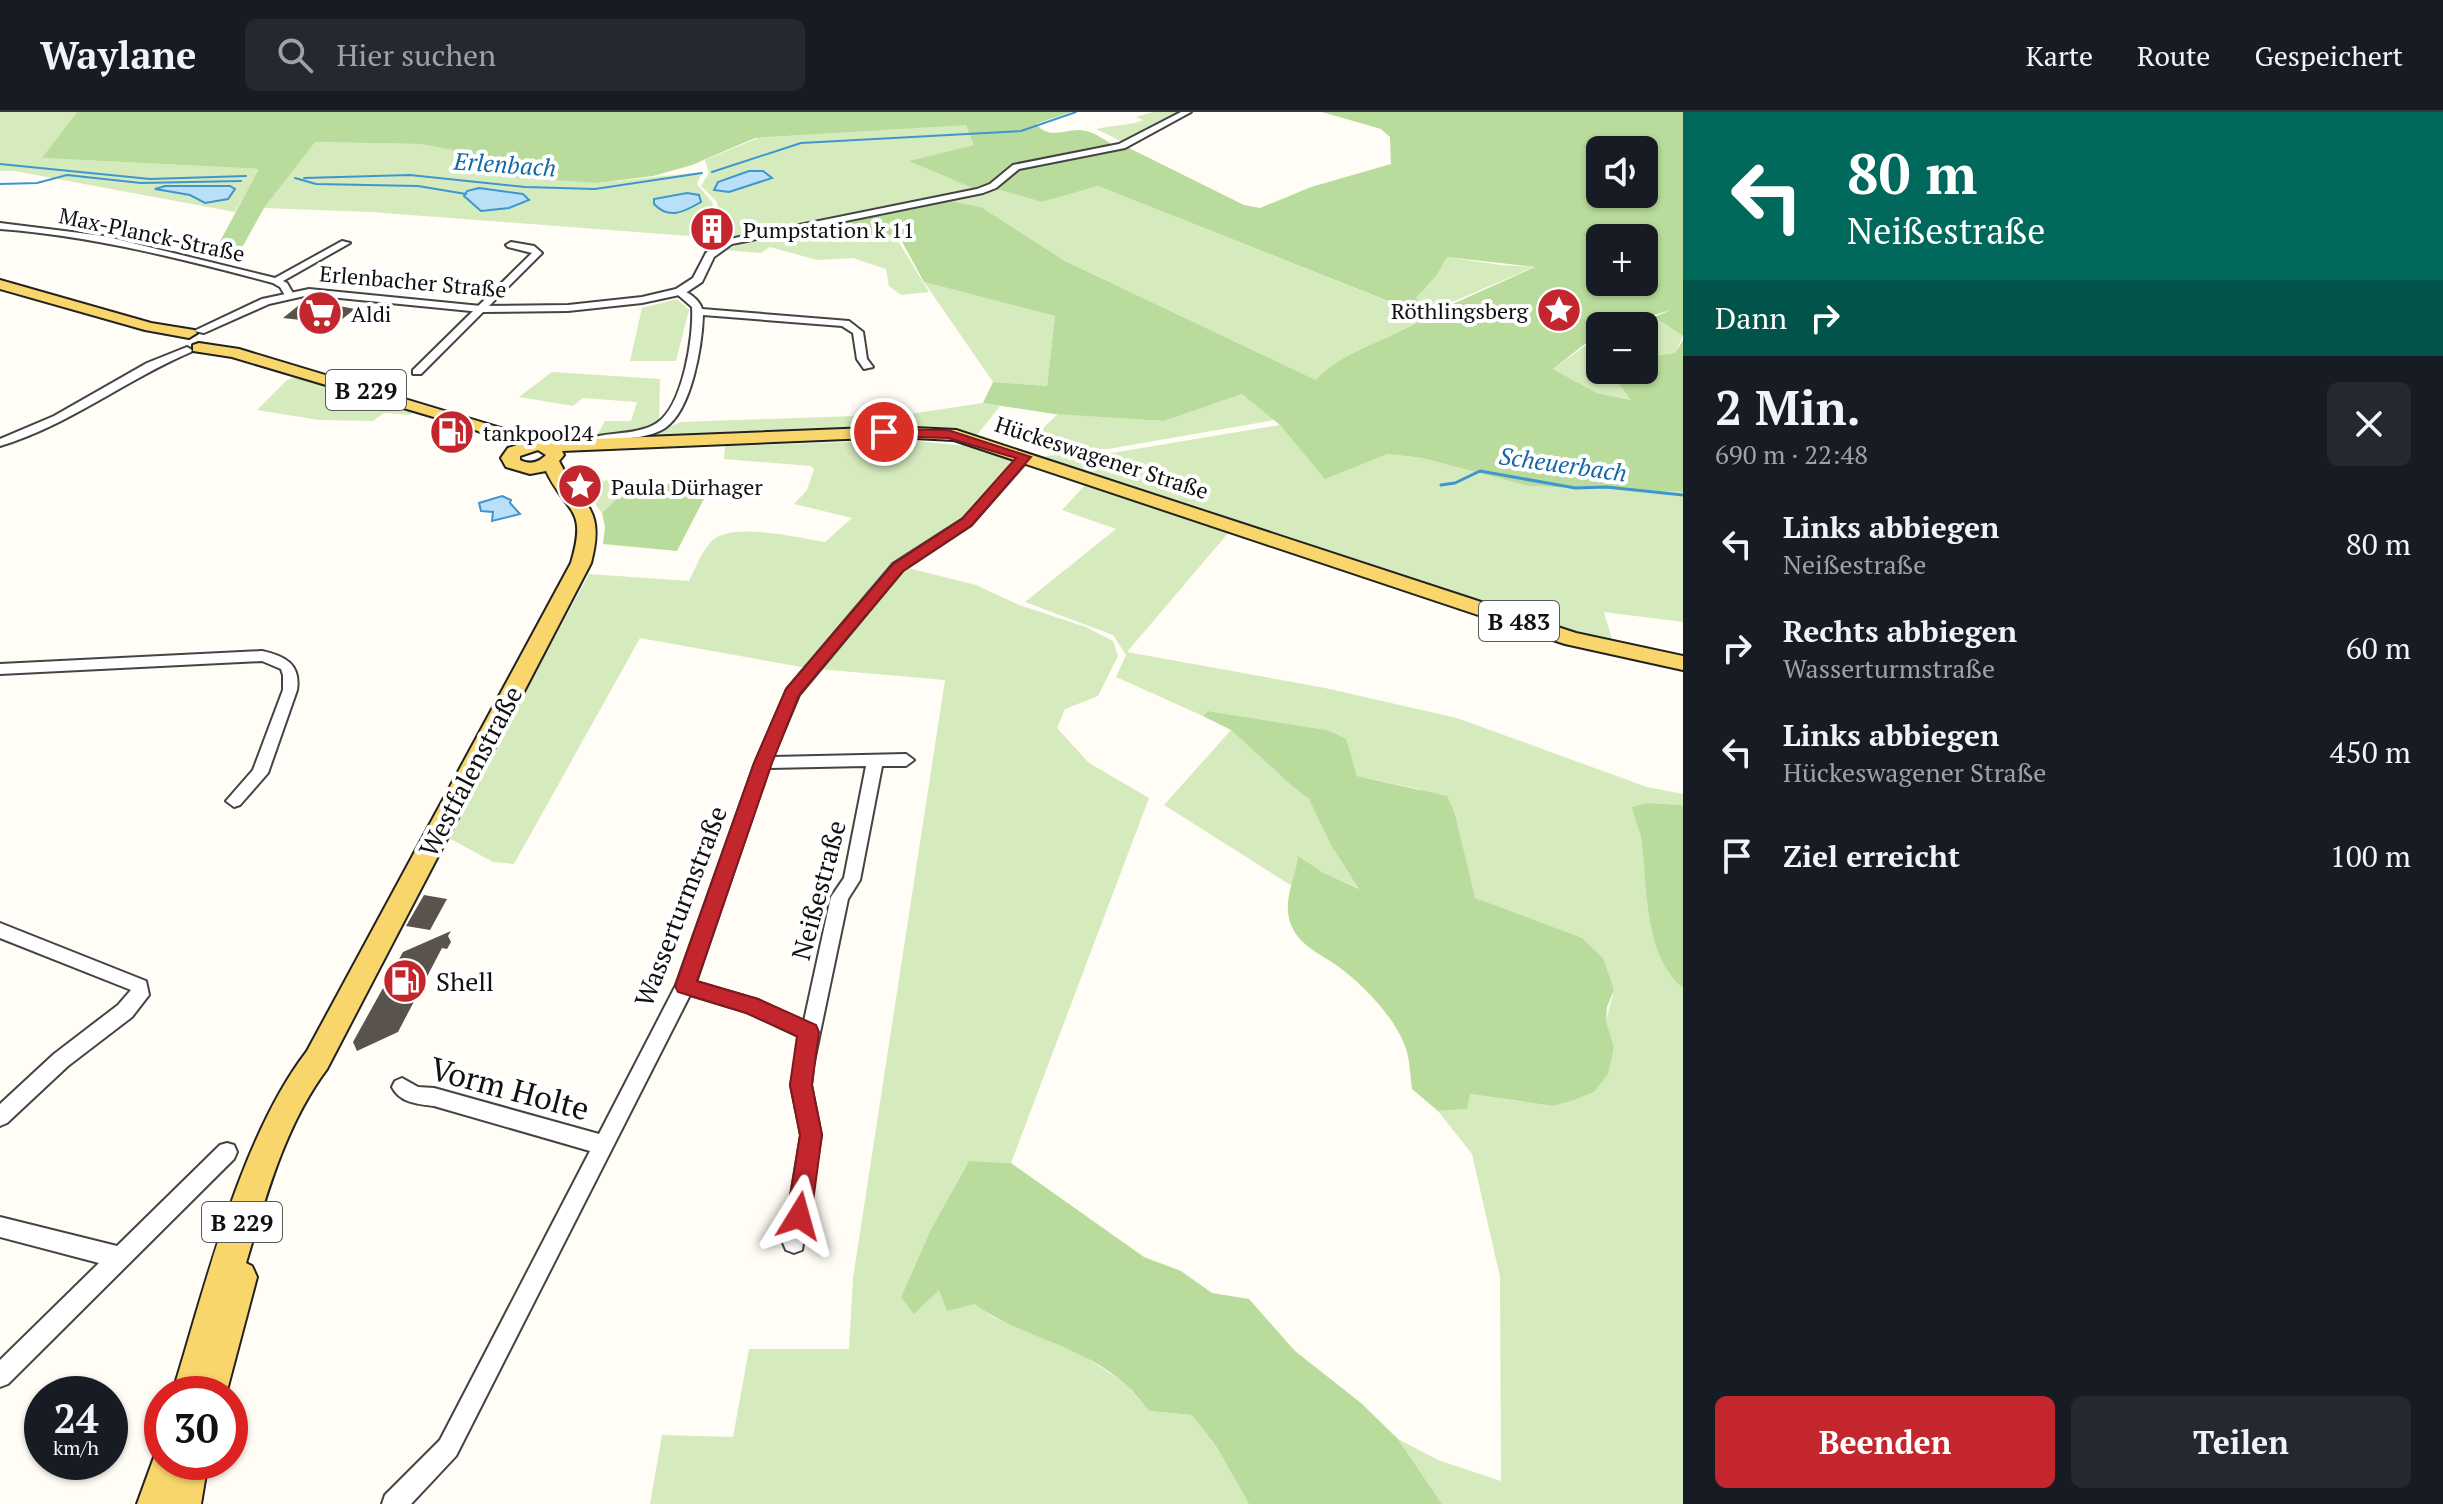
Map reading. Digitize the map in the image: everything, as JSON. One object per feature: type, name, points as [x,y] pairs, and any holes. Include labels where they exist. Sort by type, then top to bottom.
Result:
[{"type":"main road","name":"B 229","points":[[0,284],[439,412],[500,434],[549,458]]},
{"type":"main road","name":"Hückeswagener Straße","points":[[514,452],[549,458],[588,445],[925,432],[963,437],[1593,646],[1683,663]]},
{"type":"main road","points":[[500,434],[514,452]]},
{"type":"main road","name":"Westfalenstraße","points":[[195,1376],[253,1187],[295,1089],[317,1060],[581,563],[590,535],[588,517],[549,458],[532,469],[512,463],[510,458],[514,452]]},
{"type":"main road","name":"Westfalenstraße","points":[[214,1376],[267,1184],[312,1092],[317,1060]]},
{"type":"main road","points":[[155,1504],[164,1480]]},
{"type":"main road","points":[[183,1504],[187,1480]]},
{"type":"street","points":[[588,445],[594,440],[648,431],[668,421],[695,349],[698,312],[693,300],[680,292],[698,280],[708,258],[718,248],[742,238],[980,191],[993,186],[1016,167],[1122,146],[1187,112]]},
{"type":"street","name":"Max-Planck-Straße","points":[[0,226],[24,227],[126,245],[276,281],[284,285],[289,295]]},
{"type":"street","points":[[276,281],[345,243]]},
{"type":"street","points":[[417,372],[537,253],[531,248],[511,245]]},
{"type":"street","name":"Erlenbacher Straße","points":[[194,340],[261,303],[289,295],[332,292],[481,309],[591,306],[680,292]]},
{"type":"street","points":[[698,312],[845,323],[858,332],[862,359],[868,367]]},
{"type":"street","points":[[0,443],[58,418],[194,340]]},
{"type":"street","name":"Wasserturmstraße","points":[[394,1504],[448,1448],[685,986],[786,704],[811,669],[898,567],[967,522],[1025,457]]},
{"type":"street","points":[[0,669],[262,656],[276,658],[288,665],[293,677],[290,690],[260,773],[234,801]]},
{"type":"street","points":[[763,763],[906,760]]},
{"type":"street","name":"Neißestraße","points":[[794,1243],[811,1135],[801,1085],[808,1032],[840,897],[852,880],[875,761]]},
{"type":"street","points":[[0,930],[140,986],[140,995],[125,1011],[61,1060],[0,1117]]},
{"type":"street","points":[[685,986],[751,1006],[808,1032]]},
{"type":"street","name":"Vorm Holte","points":[[402,1087],[415,1095],[434,1097],[603,1145]]},
{"type":"street","points":[[0,1376],[227,1152]]},
{"type":"street","points":[[0,1227],[118,1257]]},
{"type":"green space","points":[[0,112],[77,112],[43,158],[260,169],[235,212],[14,171],[0,171]]},
{"type":"green space","points":[[77,112],[1071,112],[1036,124],[1054,133],[1090,132],[1115,146],[1017,165],[992,184],[977,190],[909,161],[974,145],[966,125],[755,138],[692,165],[653,176],[597,183],[485,175],[501,159],[420,144],[315,142],[264,208],[234,262],[210,260],[259,169],[42,158]]},
{"type":"green space","points":[[1153,112],[1180,112],[1123,142],[1096,129],[1138,122],[1143,120],[1136,117]]},
{"type":"green space","points":[[1322,112],[1683,112],[1683,336],[1658,320],[1658,315],[1671,310],[1658,314],[1586,312],[1586,343],[1553,369],[1597,393],[1631,400],[1619,384],[1658,384],[1658,355],[1675,353],[1683,340],[1683,492],[1529,486],[1422,458],[1387,454],[1325,479],[1280,425],[1242,394],[1164,421],[1054,414],[983,403],[993,382],[1047,386],[1055,316],[924,282],[900,238],[773,236],[945,200],[981,207],[1065,261],[1316,380],[1340,360],[1426,316],[1098,186],[1042,202],[993,188],[1021,168],[1125,146],[1244,205],[1260,208],[1311,187],[1391,164],[1390,137],[1381,129]],"holes":[[[1447,257],[1535,267],[1446,307],[1435,321],[1427,316],[1416,298],[1437,275]]]},
{"type":"green space","points":[[967,124],[975,145],[910,161],[977,190],[723,239],[717,202],[701,186],[709,173],[705,160],[758,138]]},
{"type":"green space","points":[[314,142],[420,144],[502,159],[486,174],[597,183],[702,172],[697,184],[712,202],[715,213],[706,221],[706,226],[715,227],[716,238],[371,212],[264,208]]},
{"type":"green space","points":[[1098,186],[1425,316],[1416,298],[1437,275],[1447,257],[1534,267],[1443,306],[1433,320],[1427,316],[1316,380],[1065,261],[981,207],[945,200],[993,188],[1042,202]]},
{"type":"green space","points":[[762,237],[897,239],[929,292],[901,295],[889,286],[886,269],[853,258],[817,260],[770,247],[761,253],[724,250]]},
{"type":"green space","points":[[924,282],[1055,316],[1047,386],[993,382]]},
{"type":"green space","points":[[677,299],[689,310],[676,361],[630,361],[642,308]]},
{"type":"green space","points":[[1658,320],[1683,336],[1675,353],[1658,355]]},
{"type":"green space","points":[[1586,345],[1586,384],[1620,384],[1632,400],[1597,393],[1553,369]]},
{"type":"green space","points":[[552,372],[660,379],[659,420],[633,432],[597,435],[605,421],[631,421],[637,402],[583,398],[573,406],[519,397]]},
{"type":"green space","points":[[295,377],[414,412],[410,415],[384,413],[373,421],[319,420],[257,410],[287,380]]},
{"type":"green space","points":[[1242,394],[1275,420],[1108,449],[1036,448],[1040,433],[1058,414],[1164,421]]},
{"type":"green space","points":[[983,403],[1000,406],[977,435],[916,427],[643,439],[681,422],[909,414]]},
{"type":"green space","points":[[1280,425],[1325,478],[1386,454],[1422,458],[1529,486],[1683,492],[1683,622],[1604,612],[1614,646],[1043,457],[1068,453],[1112,453]]},
{"type":"green space","points":[[907,440],[966,446],[1015,461],[964,519],[933,542],[899,559],[807,668],[640,638],[514,864],[493,862],[447,837],[589,574],[689,581],[704,551],[719,536],[765,532],[825,542],[852,518],[794,504],[807,490],[814,469],[811,466],[724,459],[725,446]]},
{"type":"green space","points":[[607,480],[633,483],[602,513],[583,487]]},
{"type":"green space","points":[[633,483],[698,485],[709,489],[677,551],[603,544],[605,527],[602,513]]},
{"type":"green space","points":[[1086,484],[1229,532],[1127,652],[1325,688],[1457,718],[1647,787],[1683,794],[1683,805],[1648,803],[1633,808],[1641,838],[1654,938],[1670,974],[1683,988],[1683,1504],[1442,1504],[1398,1439],[1438,1460],[1501,1481],[1500,1277],[1472,1154],[1438,1111],[1467,1109],[1469,1094],[1553,1106],[1594,1092],[1614,1049],[1606,1021],[1614,990],[1515,915],[1474,898],[1455,814],[1419,789],[1357,776],[1351,759],[1327,730],[1208,711],[1203,716],[1116,677],[1126,655],[1113,635],[1025,602],[1116,529],[1062,510]]},
{"type":"green space","points":[[902,569],[976,585],[1019,605],[1086,627],[1113,641],[1118,656],[1098,696],[1065,709],[1057,728],[1089,763],[1149,798],[1011,1163],[969,1161],[931,1229],[901,1297],[939,1290],[974,1304],[993,1317],[1084,1356],[1125,1383],[1149,1411],[1192,1415],[1216,1446],[1249,1504],[650,1504],[662,1435],[733,1437],[749,1349],[849,1349],[853,1278],[945,680],[818,669]]},
{"type":"green space","points":[[1208,711],[1327,730],[1346,739],[1357,776],[1447,796],[1455,814],[1475,898],[1582,938],[1603,958],[1614,990],[1607,1007],[1606,1021],[1614,1048],[1608,1074],[1594,1092],[1553,1106],[1470,1094],[1467,1109],[1438,1111],[1412,1089],[1405,1047],[1392,1021],[1357,982],[1304,943],[1290,922],[1289,898],[1298,856],[1322,872],[1359,889],[1330,843],[1309,799],[1231,730],[1203,716]]},
{"type":"green space","points":[[1231,730],[1309,799],[1360,889],[1298,857],[1292,886],[1164,805]]},
{"type":"green space","points":[[1648,803],[1683,805],[1683,988],[1670,974],[1661,957],[1650,918],[1641,838],[1632,807]]},
{"type":"green space","points":[[969,1161],[1011,1163],[1144,1257],[1181,1271],[1212,1293],[1249,1299],[1295,1351],[1361,1403],[1398,1439],[1442,1504],[1249,1504],[1216,1446],[1192,1415],[1149,1411],[1124,1383],[1089,1359],[1011,1325],[974,1304],[947,1311],[939,1290],[914,1314],[901,1297],[931,1229]]},
{"type":"water","points":[[749,171],[763,171],[772,178],[729,192],[714,190],[718,182]]},
{"type":"water","points":[[165,186],[230,186],[235,189],[228,199],[205,203],[190,195],[155,189]]},
{"type":"water","points":[[479,188],[523,194],[529,200],[509,208],[481,211],[464,196],[467,191]]},
{"type":"water","points":[[687,193],[699,195],[701,202],[671,213],[654,204],[654,199]]},
{"type":"water","points":[[502,496],[511,500],[510,503],[520,514],[492,521],[493,512],[481,511],[479,503]]},
{"type":"building","name":"Aldi","points":[[304,301],[355,309],[336,324],[283,318]]},
{"type":"building","name":"Shell","points":[[424,895],[447,899],[430,930],[406,926]]},
{"type":"building","name":"Shell","points":[[451,931],[448,936],[451,942],[447,949],[442,948],[398,1032],[357,1051],[353,1042],[403,952]]},
{"type":"waterway","name":"Erlenbach","points":[[712,172],[801,143],[1021,131],[1076,112]]},
{"type":"waterway","name":"Erlenbach","points":[[0,164],[150,179],[246,176]]},
{"type":"waterway","name":"Erlenbach","points":[[304,178],[410,175],[525,187],[595,189],[702,173]]},
{"type":"waterway","points":[[0,184],[37,183],[67,175],[141,183],[241,181]]},
{"type":"waterway","points":[[295,178],[316,184],[418,186],[466,194]]},
{"type":"waterway","name":"Scheuerbach","points":[[1441,485],[1455,483],[1480,471],[1575,488],[1606,487],[1683,495]]},
{"type":"place","name":"Pumpstation k 11","points":[[712,229]]},
{"type":"place","name":"Röthlingsberg","points":[[1559,310]]},
{"type":"place","name":"Aldi","points":[[320,313]]},
{"type":"place","name":"tankpool24","points":[[452,432]]},
{"type":"place","name":"Paula Dürhager","points":[[580,486]]},
{"type":"place","name":"Shell","points":[[405,981]]},
{"type":"route","points":[[799,1216],[811,1135],[801,1085],[808,1032],[751,1006],[685,986],[763,763],[792,693],[898,567],[967,522],[1025,457],[980,441],[948,434],[884,432]]}]
